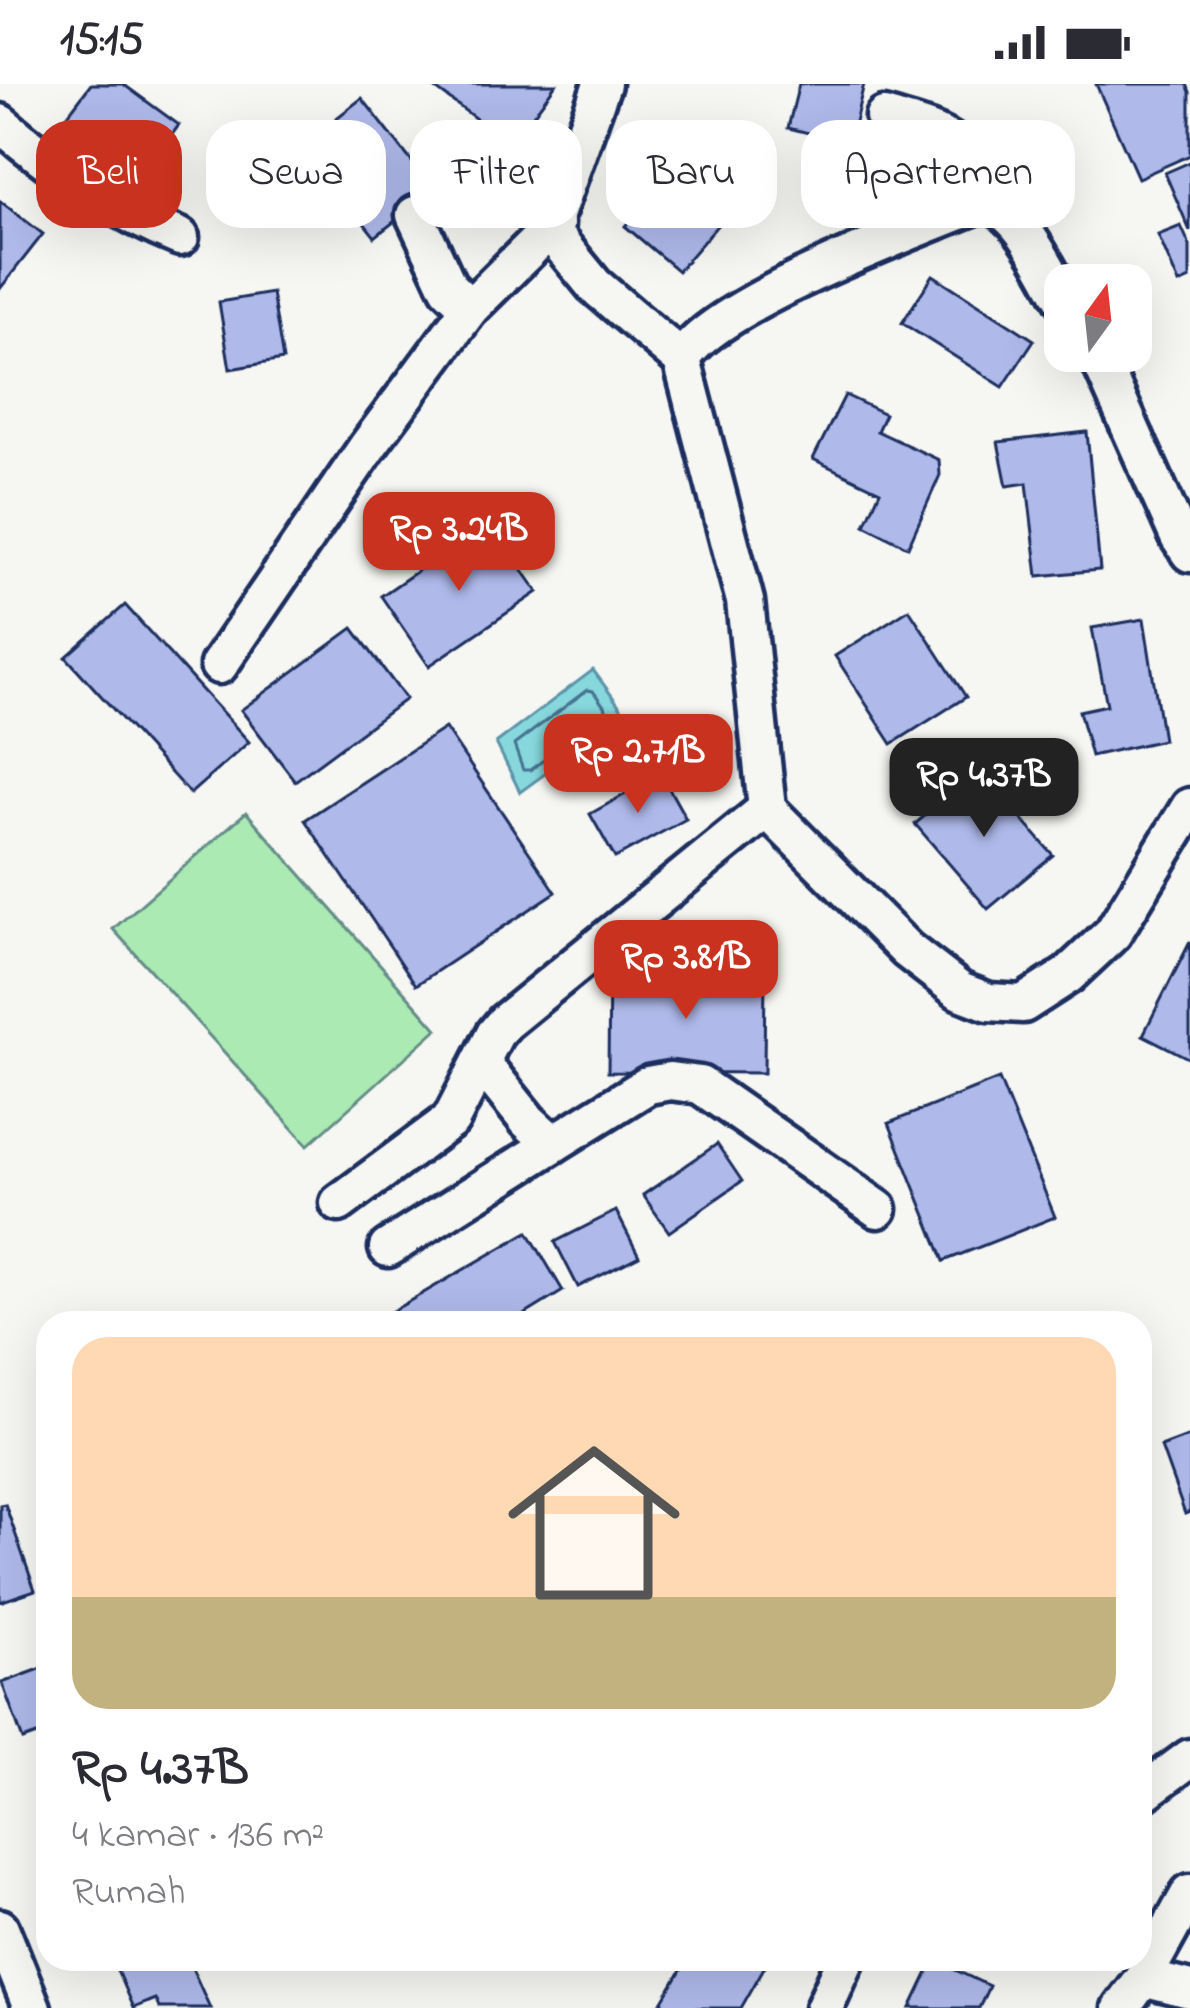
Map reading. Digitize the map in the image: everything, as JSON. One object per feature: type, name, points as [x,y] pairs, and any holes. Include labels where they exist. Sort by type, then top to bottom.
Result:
[{"type":"street","points":[[582,144],[602,84]]},
{"type":"street","points":[[884,117],[894,120]]},
{"type":"street","points":[[0,123],[42,160],[133,218],[180,237]]},
{"type":"street","points":[[421,228],[449,288],[470,308]]},
{"type":"street","points":[[219,665],[368,446],[470,308],[551,228]]},
{"type":"street","points":[[556,228],[558,246],[594,285],[682,360],[745,601],[767,809],[907,950],[960,992],[989,1002],[1023,1004],[1068,975],[1113,933],[1190,807]]},
{"type":"street","points":[[682,360],[688,347],[728,318],[825,268],[921,228]]},
{"type":"street","points":[[1020,228],[1044,267]]},
{"type":"street","points":[[1105,372],[1190,554]]},
{"type":"street","points":[[339,1204],[451,1120],[505,1022],[767,809]]},
{"type":"street","points":[[482,1062],[528,1121],[553,1144]]},
{"type":"street","points":[[388,1248],[648,1085],[670,1081],[700,1085],[878,1209]]},
{"type":"street","points":[[1152,1786],[1190,1758]]},
{"type":"street","points":[[1152,1962],[1190,1893]]},
{"type":"street","points":[[0,1928],[32,2008]]},
{"type":"street","points":[[824,2008],[841,1971]]},
{"type":"street","points":[[1121,2008],[1147,1971]]},
{"type":"street","points":[[1143,1978],[1190,1990]]},
{"type":"green space","points":[[246,812],[437,1029],[308,1145],[113,929]]},
{"type":"water","points":[[593,670],[626,715],[520,792],[496,743]]},
{"type":"building","points":[[91,84],[123,84],[172,120],[70,120],[66,117]]},
{"type":"building","points":[[429,84],[556,84],[529,120],[477,120]]},
{"type":"building","points":[[799,84],[864,84],[855,120],[801,120],[801,131],[788,128]]},
{"type":"building","points":[[1096,84],[1187,84],[1190,155],[1138,178]]},
{"type":"building","points":[[362,98],[379,120],[334,120]]},
{"type":"building","points":[[386,129],[410,159],[410,209],[375,237],[368,228],[386,228]]},
{"type":"building","points":[[1190,162],[1190,231],[1165,173]]},
{"type":"building","points":[[0,201],[43,234],[0,289]]},
{"type":"building","points":[[1181,226],[1190,246],[1190,279],[1179,284],[1158,235]]},
{"type":"building","points":[[627,228],[715,228],[678,271]]},
{"type":"building","points":[[933,275],[1034,340],[1003,387],[902,323]]},
{"type":"building","points":[[272,293],[283,360],[230,369],[219,302]]},
{"type":"building","points":[[845,395],[885,414],[877,431],[939,460],[940,475],[908,547],[865,525],[880,491],[813,459]]},
{"type":"building","points":[[1087,432],[1100,570],[1038,576],[1027,483],[1007,486],[998,442]]},
{"type":"building","points":[[489,522],[538,592],[429,666],[381,596]]},
{"type":"building","points":[[125,605],[249,742],[190,794],[66,657]]},
{"type":"building","points":[[909,609],[966,697],[892,744],[835,656]]},
{"type":"building","points":[[1144,619],[1163,740],[1091,756],[1079,711],[1107,705],[1092,628]]},
{"type":"building","points":[[353,628],[406,699],[295,781],[241,710]]},
{"type":"building","points":[[445,728],[556,892],[416,985],[305,820]]},
{"type":"building","points":[[979,770],[1053,855],[988,909],[915,824]]},
{"type":"building","points":[[661,774],[686,819],[615,858],[590,814]]},
{"type":"building","points":[[1190,942],[1190,1059],[1143,1035]]},
{"type":"building","points":[[609,970],[765,972],[764,1073],[608,1072]]},
{"type":"building","points":[[999,1079],[1055,1217],[944,1261],[889,1123]]},
{"type":"building","points":[[717,1144],[742,1181],[669,1232],[643,1195]]},
{"type":"building","points":[[616,1211],[639,1256],[578,1287],[555,1242]]},
{"type":"building","points":[[528,1232],[563,1291],[530,1311],[393,1311]]},
{"type":"building","points":[[1190,1436],[1190,1512],[1185,1514],[1161,1447]]},
{"type":"building","points":[[5,1504],[35,1590],[0,1602],[0,1505]]},
{"type":"building","points":[[36,1670],[36,1735],[23,1740],[2,1683]]},
{"type":"building","points":[[117,1971],[193,1971],[210,2008],[159,2008],[155,1999],[133,2008]]},
{"type":"building","points":[[681,1971],[762,1971],[741,2008],[660,2006]]},
{"type":"building","points":[[929,1971],[957,1971],[989,1986],[979,2008],[911,2008]]}]
